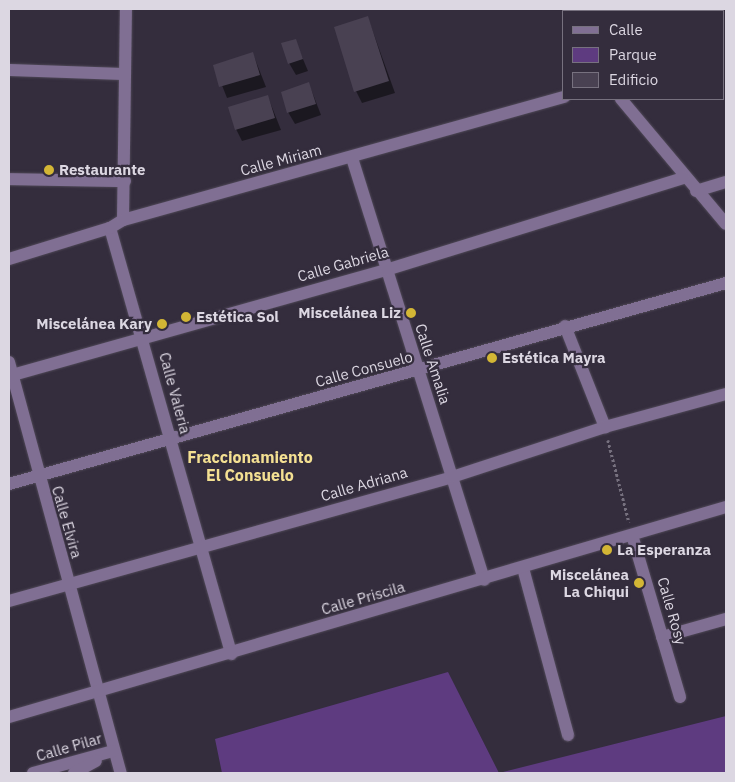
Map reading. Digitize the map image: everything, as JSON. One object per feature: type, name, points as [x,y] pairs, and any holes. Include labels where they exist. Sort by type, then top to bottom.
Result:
[{"type":"street","points":[[123,220],[126,9]]},
{"type":"street","points":[[9,70],[124,74]]},
{"type":"street","name":"Calle Miriam","points":[[9,259],[110,228],[123,220],[352,158],[562,98]]},
{"type":"street","points":[[621,100],[684,178],[726,224]]},
{"type":"street","name":"Calle Amalia","points":[[352,158],[484,580]]},
{"type":"street","name":"Calle Gabriela","points":[[10,371],[386,270],[684,178]]},
{"type":"street","points":[[9,179],[125,181]]},
{"type":"street","points":[[696,191],[726,182]]},
{"type":"street","name":"Calle Valeria","points":[[110,228],[143,336],[231,654]]},
{"type":"street","name":"Calle Consuelo","points":[[9,484],[170,437],[418,371],[565,326],[726,283]]},
{"type":"street","points":[[565,326],[605,427]]},
{"type":"street","name":"Calle Elvira","points":[[10,371],[37,477],[68,585],[101,688]]},
{"type":"street","name":"Calle Adriana","points":[[9,601],[452,477],[605,427],[726,394]]},
{"type":"street","name":"Calle Priscila","points":[[9,718],[101,688],[231,654],[726,507]]},
{"type":"street","name":"Calle Rosy","points":[[632,535],[680,697]]},
{"type":"street","points":[[523,568],[568,735]]},
{"type":"street","points":[[662,637],[726,619]]},
{"type":"street","points":[[101,688],[113,751],[121,773]]},
{"type":"street","points":[[74,773],[113,751]]},
{"type":"street","name":"Calle Pilar","points":[[33,773],[113,751]]},
{"type":"path","points":[[605,427],[632,535]]},
{"type":"green space","points":[[448,672],[499,773],[222,773],[215,739]]},
{"type":"green space","points":[[726,716],[726,773],[499,773]]},
{"type":"building","points":[[368,16],[389,81],[354,92],[334,27]]},
{"type":"building","points":[[296,39],[303,59],[288,64],[281,43]]},
{"type":"building","points":[[253,52],[260,75],[219,87],[213,65]]},
{"type":"building","points":[[309,82],[316,104],[287,113],[281,92]]},
{"type":"building","points":[[268,95],[275,118],[235,130],[228,107]]},
{"type":"place","name":"Restaurante","points":[[49,170]]},
{"type":"place","name":"Miscelánea Liz","points":[[411,313]]},
{"type":"place","name":"Estética Sol","points":[[186,317]]},
{"type":"place","name":"Miscelánea Kary","points":[[162,324]]},
{"type":"place","name":"Estética Mayra","points":[[492,358]]},
{"type":"place","name":"La Esperanza","points":[[607,550]]},
{"type":"place","name":"Miscelánea La Chiqui","points":[[639,583]]},
{"type":"district","name":"Fraccionamiento El Consuelo","points":[[250,466]]}]
